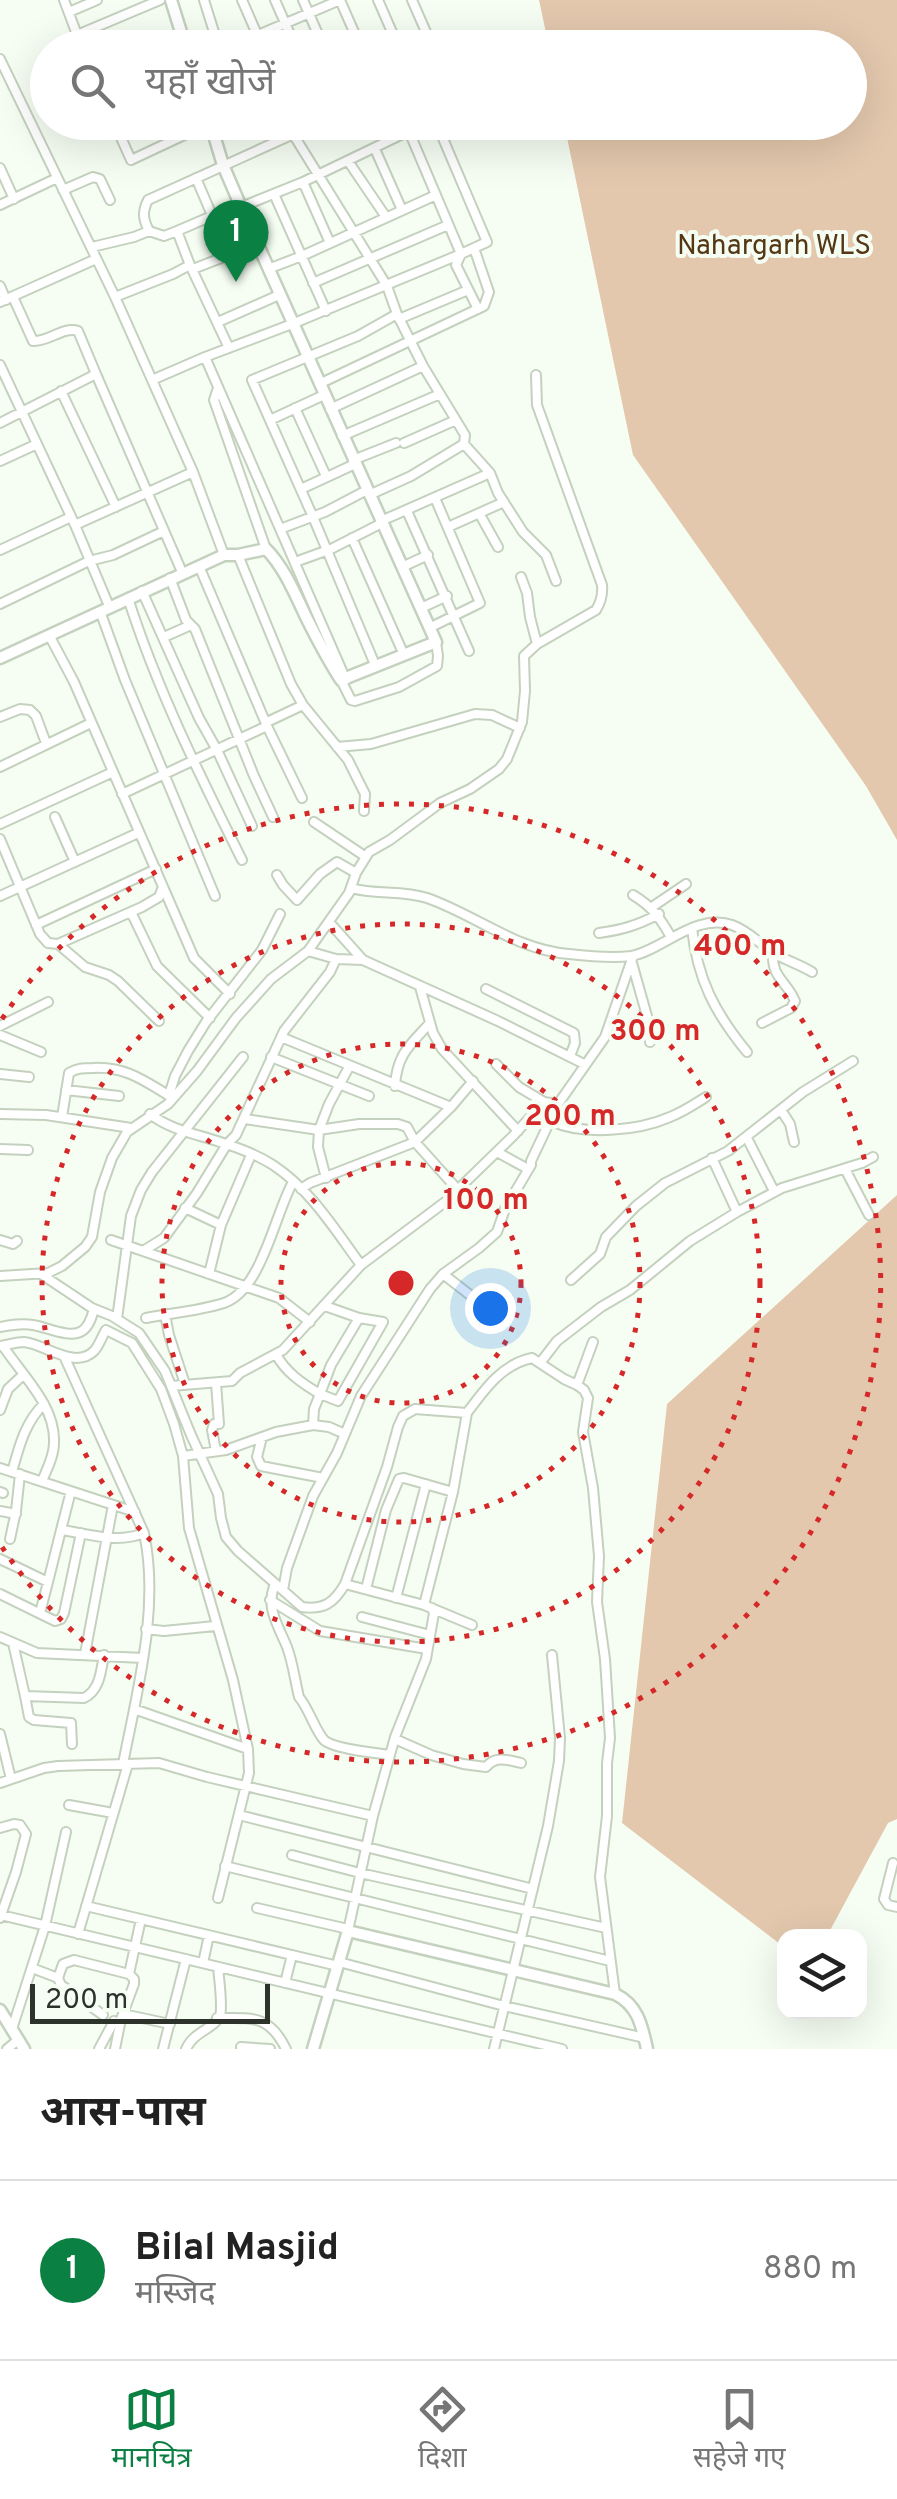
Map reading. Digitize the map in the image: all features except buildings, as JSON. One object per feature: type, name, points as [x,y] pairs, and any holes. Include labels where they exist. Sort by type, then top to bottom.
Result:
[{"type":"street","points":[[64,0],[75,30]]},
{"type":"street","points":[[69,12],[97,0]]},
{"type":"street","points":[[89,30],[160,0]]},
{"type":"street","points":[[172,0],[181,30]]},
{"type":"street","points":[[204,0],[213,30]]},
{"type":"street","points":[[242,0],[256,30]]},
{"type":"street","points":[[276,0],[289,30]]},
{"type":"street","points":[[303,0],[316,30]]},
{"type":"street","points":[[270,30],[340,0],[354,30]]},
{"type":"street","points":[[378,0],[391,30]]},
{"type":"street","points":[[412,0],[425,30]]},
{"type":"street","points":[[0,58],[30,121]]},
{"type":"street","points":[[0,58],[30,120]]},
{"type":"street","points":[[39,140],[95,254]]},
{"type":"street","points":[[40,140],[193,472],[224,554]]},
{"type":"street","points":[[122,140],[131,160],[176,140]]},
{"type":"street","points":[[204,357],[351,700],[399,687],[436,666],[436,642],[292,324],[215,140]]},
{"type":"street","points":[[148,231],[143,219],[148,200],[275,140]]},
{"type":"street","points":[[303,140],[318,174],[387,286],[410,341],[465,436],[464,444],[490,473],[523,532],[546,555],[556,581]]},
{"type":"street","points":[[241,207],[303,182],[387,140]]},
{"type":"street","points":[[413,140],[461,254],[456,265],[478,309]]},
{"type":"street","points":[[152,380],[487,242],[444,140]]},
{"type":"street","points":[[374,149],[402,210]]},
{"type":"street","points":[[348,161],[386,218]]},
{"type":"street","points":[[0,168],[14,199]]},
{"type":"street","points":[[63,190],[93,177],[100,179],[110,200]]},
{"type":"street","points":[[0,205],[57,178]]},
{"type":"street","points":[[196,178],[229,256]]},
{"type":"street","points":[[303,182],[330,243]]},
{"type":"street","points":[[274,194],[326,311]]},
{"type":"street","points":[[268,269],[436,195]]},
{"type":"street","points":[[6,300],[148,231],[164,236],[212,216]]},
{"type":"street","points":[[314,283],[448,225]]},
{"type":"street","points":[[177,231],[229,348]]},
{"type":"street","points":[[114,298],[258,244]]},
{"type":"street","points":[[319,384],[484,306],[489,292],[474,248]]},
{"type":"street","points":[[0,286],[33,340],[39,342],[70,329],[78,331],[182,572]]},
{"type":"street","points":[[376,667],[252,380],[468,290]]},
{"type":"street","points":[[218,322],[280,295]]},
{"type":"street","points":[[0,365],[4,384],[22,412],[73,521],[89,561],[124,680],[215,896]]},
{"type":"street","points":[[330,410],[423,366]]},
{"type":"street","points":[[0,422],[96,374]]},
{"type":"street","points":[[171,1097],[272,979],[308,951],[351,888],[369,852],[440,803],[488,779],[507,759],[520,728],[524,656],[537,644],[596,610],[601,602],[602,585],[537,405],[536,375]]},
{"type":"street","points":[[219,386],[214,400],[266,549],[290,585],[323,652],[343,680]]},
{"type":"street","points":[[61,391],[116,507]]},
{"type":"street","points":[[342,436],[440,394]]},
{"type":"street","points":[[270,420],[324,395]]},
{"type":"street","points":[[295,408],[326,476]]},
{"type":"street","points":[[300,488],[456,420]]},
{"type":"street","points":[[0,461],[37,444]]},
{"type":"street","points":[[0,658],[224,554],[266,549],[280,530],[410,476],[464,444]]},
{"type":"street","points":[[0,550],[116,507],[193,472]]},
{"type":"street","points":[[295,562],[490,473]]},
{"type":"street","points":[[430,628],[480,602],[436,498]]},
{"type":"street","points":[[448,527],[504,502]]},
{"type":"street","points":[[407,511],[469,651]]},
{"type":"street","points":[[479,513],[498,547]]},
{"type":"street","points":[[0,604],[89,561],[164,531]]},
{"type":"street","points":[[352,538],[404,655]]},
{"type":"street","points":[[238,555],[280,659],[304,706],[348,760],[364,794],[364,811]]},
{"type":"street","points":[[402,567],[428,555]]},
{"type":"street","points":[[199,566],[302,798]]},
{"type":"street","points":[[521,577],[537,644]]},
{"type":"street","points":[[170,578],[274,816]]},
{"type":"street","points":[[142,591],[252,826]]},
{"type":"street","points":[[421,608],[447,596]]},
{"type":"street","points":[[128,598],[142,642],[193,761],[242,860]]},
{"type":"street","points":[[164,637],[191,624]]},
{"type":"street","points":[[49,635],[74,682],[194,958],[230,994]]},
{"type":"street","points":[[343,680],[436,642]]},
{"type":"street","points":[[122,794],[304,706]]},
{"type":"street","points":[[0,717],[20,709],[30,710],[46,744]]},
{"type":"street","points":[[337,747],[371,744],[474,714],[492,715],[520,728]]},
{"type":"street","points":[[0,767],[91,723]]},
{"type":"street","points":[[0,824],[113,772]]},
{"type":"street","points":[[55,817],[75,862]]},
{"type":"street","points":[[314,822],[366,857]]},
{"type":"street","points":[[0,896],[138,833]]},
{"type":"street","points":[[0,839],[44,942],[58,944],[130,912],[159,897],[163,887]]},
{"type":"street","points":[[278,875],[297,900],[320,874],[337,862],[356,873]]},
{"type":"street","points":[[36,925],[156,870]]},
{"type":"street","points":[[599,933],[637,926],[686,884]]},
{"type":"street","points":[[351,888],[424,897],[505,937],[568,954],[632,959],[692,928],[704,924],[734,925],[812,972]]},
{"type":"street","points":[[634,896],[655,911],[670,937]]},
{"type":"street","points":[[130,912],[157,966],[210,1018]]},
{"type":"street","points":[[0,1276],[41,1274],[62,1266],[85,1248],[92,1237],[100,1192],[112,1158],[131,1128],[168,1104],[175,1076],[188,1050],[262,950],[280,914]]},
{"type":"street","points":[[329,922],[363,960]]},
{"type":"street","points":[[692,928],[696,961],[707,994],[747,1052]]},
{"type":"street","points":[[58,944],[85,967],[118,981],[159,1021]]},
{"type":"street","points":[[308,951],[363,960],[584,1064]]},
{"type":"street","points":[[762,1023],[795,1006],[794,996],[775,974],[773,951]]},
{"type":"street","points":[[143,1250],[164,1238],[236,1135],[281,1037],[330,972],[336,958]]},
{"type":"street","points":[[632,959],[649,1023],[650,1042]]},
{"type":"street","points":[[283,1590],[313,1496],[361,1396],[430,1289],[497,1232],[558,1104],[605,1036],[632,959]]},
{"type":"street","points":[[420,986],[430,1024],[442,1049],[518,1131]]},
{"type":"street","points":[[486,989],[574,1033],[570,1056]]},
{"type":"street","points":[[0,1026],[48,1002]]},
{"type":"street","points":[[395,1086],[396,1069],[404,1052],[430,1024]]},
{"type":"street","points":[[0,1035],[41,1052]]},
{"type":"street","points":[[281,1037],[452,1107]]},
{"type":"street","points":[[115,1318],[131,1216],[141,1190],[182,1130],[243,1057]]},
{"type":"street","points":[[271,1057],[369,1096]]},
{"type":"street","points":[[571,1280],[600,1254],[606,1237],[636,1206],[665,1183],[728,1151],[804,1092],[852,1061]]},
{"type":"street","points":[[496,1064],[519,1087],[544,1102],[558,1104]]},
{"type":"street","points":[[62,1117],[69,1073],[76,1069],[110,1066],[171,1097]]},
{"type":"street","points":[[326,1178],[318,1147],[319,1130],[350,1066]]},
{"type":"street","points":[[0,1074],[29,1077]]},
{"type":"street","points":[[301,1189],[415,1142],[473,1081]]},
{"type":"street","points":[[66,1090],[120,1096]]},
{"type":"street","points":[[550,1121],[584,1131],[657,1122],[706,1097]]},
{"type":"street","points":[[161,1389],[171,1384],[232,1381],[276,1354],[361,1265],[406,1234],[458,1190],[544,1102]]},
{"type":"street","points":[[780,1110],[790,1124],[794,1142]]},
{"type":"street","points":[[0,1114],[62,1117],[131,1128]]},
{"type":"street","points":[[150,1114],[160,1122],[272,1164],[309,1196],[361,1265]]},
{"type":"street","points":[[245,1119],[319,1130],[398,1124],[407,1128],[458,1190]]},
{"type":"street","points":[[747,1138],[774,1191]]},
{"type":"street","points":[[0,1149],[28,1150]]},
{"type":"street","points":[[497,1152],[528,1169]]},
{"type":"street","points":[[209,1274],[221,1225],[251,1155]]},
{"type":"street","points":[[540,1363],[557,1341],[630,1290],[690,1241],[736,1212],[774,1191],[873,1157]]},
{"type":"street","points":[[712,1158],[736,1212]]},
{"type":"street","points":[[845,1168],[869,1215]]},
{"type":"street","points":[[146,1318],[223,1303],[240,1294],[270,1242],[293,1182]]},
{"type":"street","points":[[186,1208],[221,1225]]},
{"type":"street","points":[[0,1240],[9,1244],[17,1241]]},
{"type":"street","points":[[111,1240],[279,1298],[310,1322]]},
{"type":"street","points":[[41,1274],[139,1333],[165,1371],[218,1494],[226,1537],[271,1592],[320,1631],[428,1649]]},
{"type":"street","points":[[444,1274],[470,1296]]},
{"type":"street","points":[[325,1306],[359,1318],[408,1324]]},
{"type":"street","points":[[0,1327],[30,1324],[78,1333],[95,1310]]},
{"type":"street","points":[[165,1314],[185,1384]]},
{"type":"street","points":[[313,1425],[314,1409],[331,1365],[359,1318]]},
{"type":"street","points":[[276,1354],[303,1384],[338,1401],[383,1322]]},
{"type":"street","points":[[42,1482],[54,1442],[52,1427],[44,1404],[1,1346],[22,1342],[79,1358],[94,1351],[106,1330],[132,1343],[161,1389],[183,1456],[190,1528],[248,1749],[246,1786],[218,1898]]},
{"type":"street","points":[[578,1385],[593,1342]]},
{"type":"street","points":[[64,1356],[147,1546],[144,1658],[125,1764],[78,1934]]},
{"type":"street","points":[[314,2049],[348,1930],[372,1816],[428,1649],[428,1607],[467,1413],[504,1370],[532,1358],[578,1385],[588,1398],[582,1432],[600,1556],[597,1602],[610,1738],[600,1877],[616,1994]]},
{"type":"street","points":[[0,1410],[8,1389],[23,1375]]},
{"type":"street","points":[[216,1383],[219,1424],[214,1424],[212,1430],[216,1451]]},
{"type":"street","points":[[10,1538],[16,1514],[16,1473],[29,1423],[44,1404]]},
{"type":"street","points":[[283,1590],[302,1607],[315,1609],[333,1602],[369,1520],[403,1416],[414,1409],[467,1413]]},
{"type":"street","points":[[183,1456],[226,1450],[288,1429],[313,1425],[345,1434]]},
{"type":"street","points":[[262,1437],[258,1458],[261,1466],[323,1478]]},
{"type":"street","points":[[0,1468],[135,1512]]},
{"type":"street","points":[[366,1589],[382,1523],[399,1479],[454,1492]]},
{"type":"street","points":[[396,1598],[426,1484]]},
{"type":"street","points":[[40,1613],[71,1491]]},
{"type":"street","points":[[85,1654],[113,1505]]},
{"type":"street","points":[[0,1511],[16,1514]]},
{"type":"street","points":[[369,1520],[382,1523]]},
{"type":"street","points":[[61,1530],[105,1539],[144,1533]]},
{"type":"street","points":[[0,1594],[60,1619],[82,1533]]},
{"type":"street","points":[[0,1559],[48,1582]]},
{"type":"street","points":[[344,1584],[428,1607],[472,1625]]},
{"type":"street","points":[[271,1592],[283,1590]]},
{"type":"street","points":[[271,1592],[271,1610],[288,1650],[298,1697],[323,1740],[390,1755]]},
{"type":"street","points":[[362,1617],[430,1635]]},
{"type":"street","points":[[146,1629],[216,1626]]},
{"type":"street","points":[[0,1637],[37,1653],[144,1658]]},
{"type":"street","points":[[13,1643],[29,1717],[71,1723],[72,1744]]},
{"type":"street","points":[[25,1696],[90,1696],[98,1684],[104,1655]]},
{"type":"street","points":[[494,2049],[534,1889],[559,1761],[552,1655]]},
{"type":"street","points":[[134,1709],[248,1749]]},
{"type":"street","points":[[0,1738],[11,1780]]},
{"type":"street","points":[[395,1739],[463,1764],[486,1768],[492,1760],[522,1762]]},
{"type":"street","points":[[0,1784],[58,1766],[159,1762],[372,1816]]},
{"type":"street","points":[[70,1806],[113,1813]]},
{"type":"street","points":[[239,1815],[534,1889]]},
{"type":"street","points":[[0,1828],[20,1825],[26,1834],[1,1917],[562,2049]]},
{"type":"street","points":[[7,2049],[18,2039],[66,1832]]},
{"type":"street","points":[[292,1855],[606,1928]]},
{"type":"street","points":[[893,1862],[884,1899],[888,1905],[897,1907]]},
{"type":"street","points":[[225,1866],[610,1961]]},
{"type":"street","points":[[86,1906],[338,1964],[646,2044]]},
{"type":"street","points":[[257,1908],[616,1994],[634,2008],[646,2044]]},
{"type":"street","points":[[129,1974],[141,1919]]},
{"type":"street","points":[[203,1963],[209,1935]]},
{"type":"street","points":[[285,1983],[292,1955]]},
{"type":"street","points":[[163,2049],[186,1959]]},
{"type":"street","points":[[58,1978],[63,1964],[74,1960],[129,1974],[134,1979],[115,2049]]},
{"type":"street","points":[[186,2049],[195,2035],[218,2018],[218,1967]]},
{"type":"street","points":[[32,1968],[58,1978],[66,1989],[103,2015]]},
{"type":"street","points":[[0,2010],[18,2039]]},
{"type":"street","points":[[123,2014],[170,2024]]},
{"type":"street","points":[[218,2018],[256,2018],[265,2022],[286,2049]]},
{"type":"street","points":[[98,2049],[114,2021]]},
{"type":"street","points":[[241,2047],[270,2049]]},
{"type":"green space","name":"Nahargarh WLS","points":[[539,0],[897,0],[897,840],[866,786],[633,455],[568,140],[867,140],[867,30],[545,30]]},
{"type":"green space","points":[[897,1195],[897,1819],[888,1823],[831,1929],[777,1929],[777,1942],[622,1823],[667,1404]]},
{"type":"place","name":"Bilal Masjid","points":[[236,282]]}]
